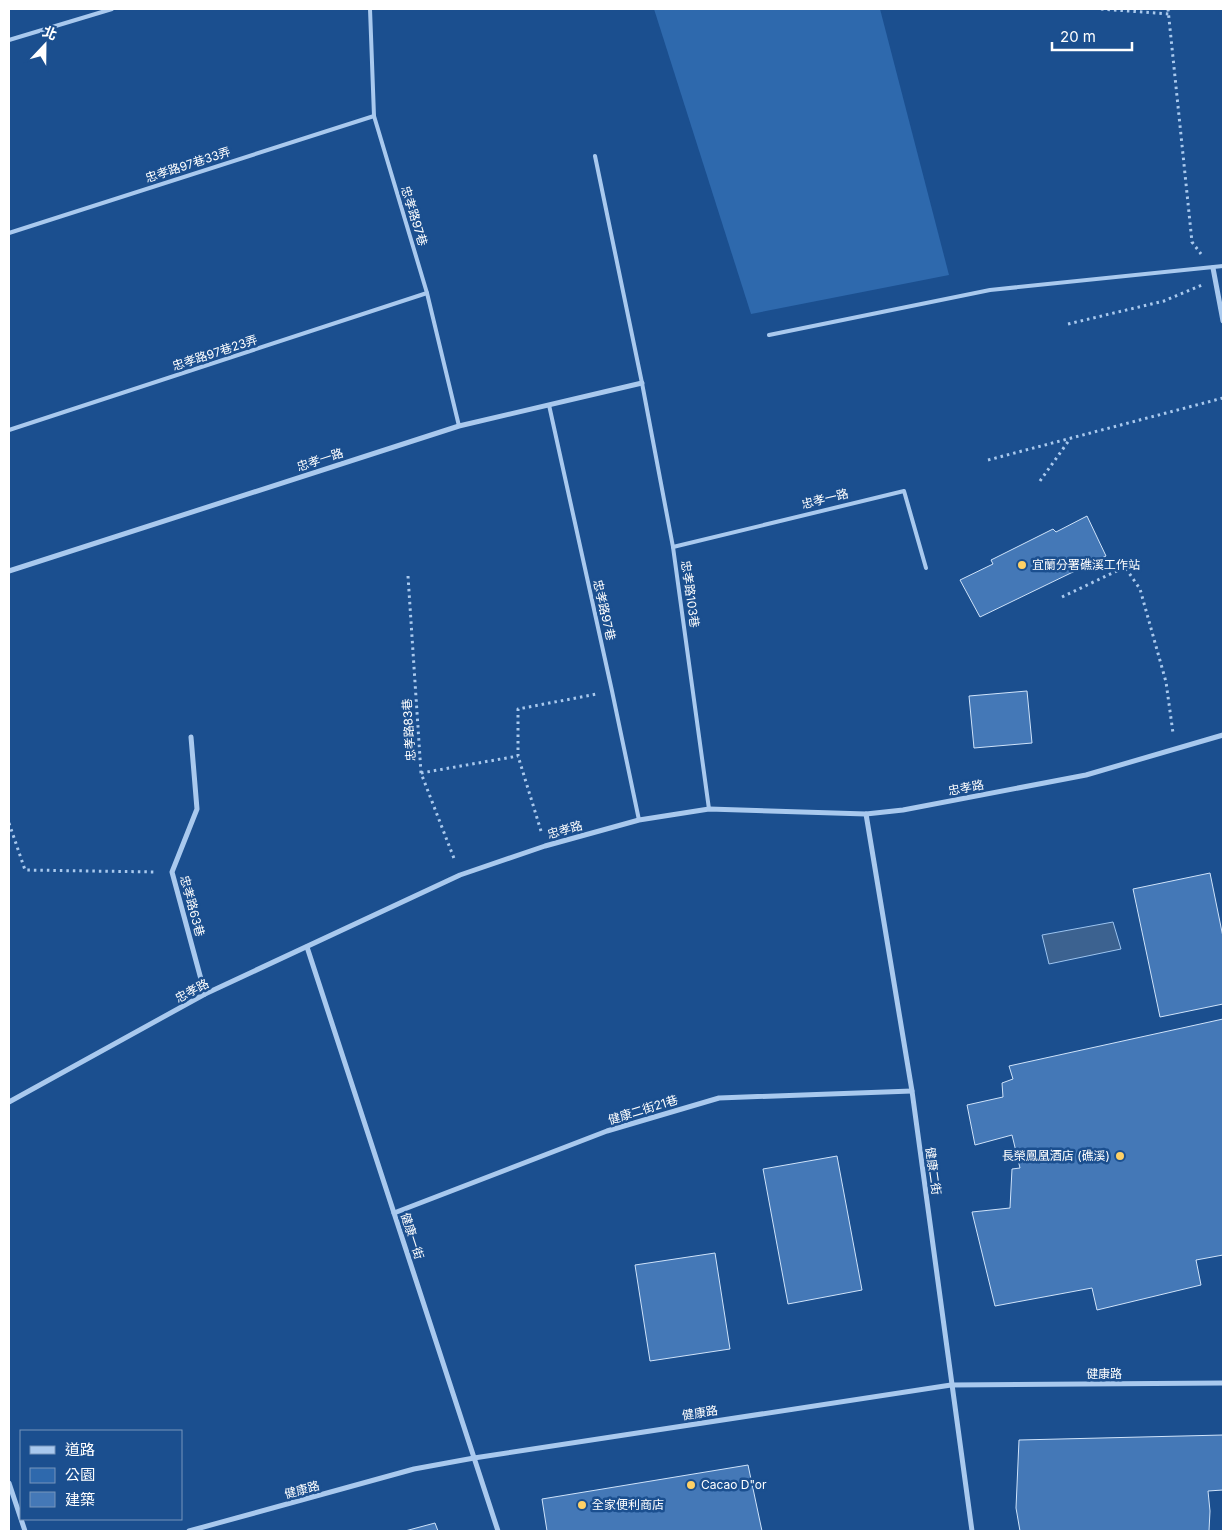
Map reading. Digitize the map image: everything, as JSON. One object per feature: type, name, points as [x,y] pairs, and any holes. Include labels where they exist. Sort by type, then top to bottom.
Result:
[{"type":"street","points":[[1213,268],[1223,321]]},
{"type":"street","name":"忠孝一路","points":[[9,571],[460,426],[642,383]]},
{"type":"street","name":"忠孝路","points":[[9,1102],[205,994],[460,875],[546,846],[639,820],[709,809],[866,814],[904,810],[1086,775],[1223,735]]},
{"type":"street","name":"忠孝路63巷","points":[[191,737],[197,809],[172,872],[205,994]]},
{"type":"street","name":"健康二街","points":[[866,814],[912,1091],[972,1531]]},
{"type":"street","name":"健康一街","points":[[307,947],[498,1531]]},
{"type":"street","name":"健康二街21巷","points":[[394,1213],[607,1131],[719,1098],[912,1091]]},
{"type":"street","name":"健康路","points":[[189,1531],[414,1469],[474,1458],[951,1385],[1223,1383]]},
{"type":"street","points":[[9,1483],[20,1516]]},
{"type":"lane","points":[[9,40],[112,9]]},
{"type":"lane","name":"忠孝路97巷","points":[[370,9],[374,116],[428,293],[460,426]]},
{"type":"lane","name":"忠孝路97巷33弄","points":[[9,233],[374,116]]},
{"type":"lane","name":"忠孝路103巷","points":[[595,156],[642,383],[673,547],[709,809]]},
{"type":"lane","points":[[768,335],[990,290],[1223,266]]},
{"type":"lane","name":"忠孝路97巷23弄","points":[[9,430],[428,293]]},
{"type":"lane","name":"忠孝路97巷","points":[[549,405],[639,820]]},
{"type":"lane","name":"忠孝一路","points":[[673,547],[904,490],[926,568]]},
{"type":"path","points":[[1101,9],[1169,14]]},
{"type":"path","points":[[1168,9],[1192,242],[1213,268]]},
{"type":"path","points":[[1068,324],[1164,301],[1215,280]]},
{"type":"path","points":[[988,460],[1223,398]]},
{"type":"path","points":[[1040,481],[1070,438]]},
{"type":"path","points":[[1062,597],[1125,567],[1140,588],[1166,682],[1176,750]]},
{"type":"path","name":"忠孝路83巷","points":[[408,576],[421,773],[460,875]]},
{"type":"path","points":[[546,846],[518,756],[518,710],[612,691]]},
{"type":"path","points":[[421,773],[518,756]]},
{"type":"path","points":[[9,823],[25,870],[172,872]]},
{"type":"green space","points":[[654,9],[880,9],[949,275],[751,314]]},
{"type":"shaded area","points":[[1113,922],[1121,949],[1049,964],[1042,935]]},
{"type":"building","points":[[1087,516],[1106,556],[980,617],[960,580],[993,564],[991,560],[1053,529],[1056,532]]},
{"type":"building","points":[[1027,691],[1032,743],[974,748],[969,696]]},
{"type":"building","points":[[1210,873],[1223,937],[1223,1004],[1160,1017],[1133,889]]},
{"type":"building","name":"長榮鳳凰酒店 (礁溪)","points":[[1223,1019],[1223,1255],[1196,1260],[1201,1285],[1097,1310],[1092,1288],[995,1306],[972,1212],[1010,1208],[1012,1169],[1020,1168],[1012,1135],[975,1145],[967,1105],[1003,1097],[1002,1083],[1013,1079],[1009,1066]]},
{"type":"building","points":[[837,1156],[862,1290],[788,1304],[763,1169]]},
{"type":"building","points":[[715,1253],[730,1349],[650,1361],[635,1265]]},
{"type":"building","points":[[1223,1435],[1223,1490],[1208,1491],[1209,1531],[1020,1531],[1016,1508],[1019,1440]]},
{"type":"building","points":[[748,1465],[762,1531],[547,1531],[542,1499]]},
{"type":"building","points":[[435,1523],[438,1531],[405,1531]]},
{"type":"place","name":"宜蘭分署礁溪工作站","points":[[1022,565]]},
{"type":"place","name":"長榮鳳凰酒店 (礁溪)","points":[[1120,1156]]},
{"type":"place","name":"Cacao D\"or","points":[[691,1485]]},
{"type":"place","name":"全家便利商店","points":[[582,1505]]}]
